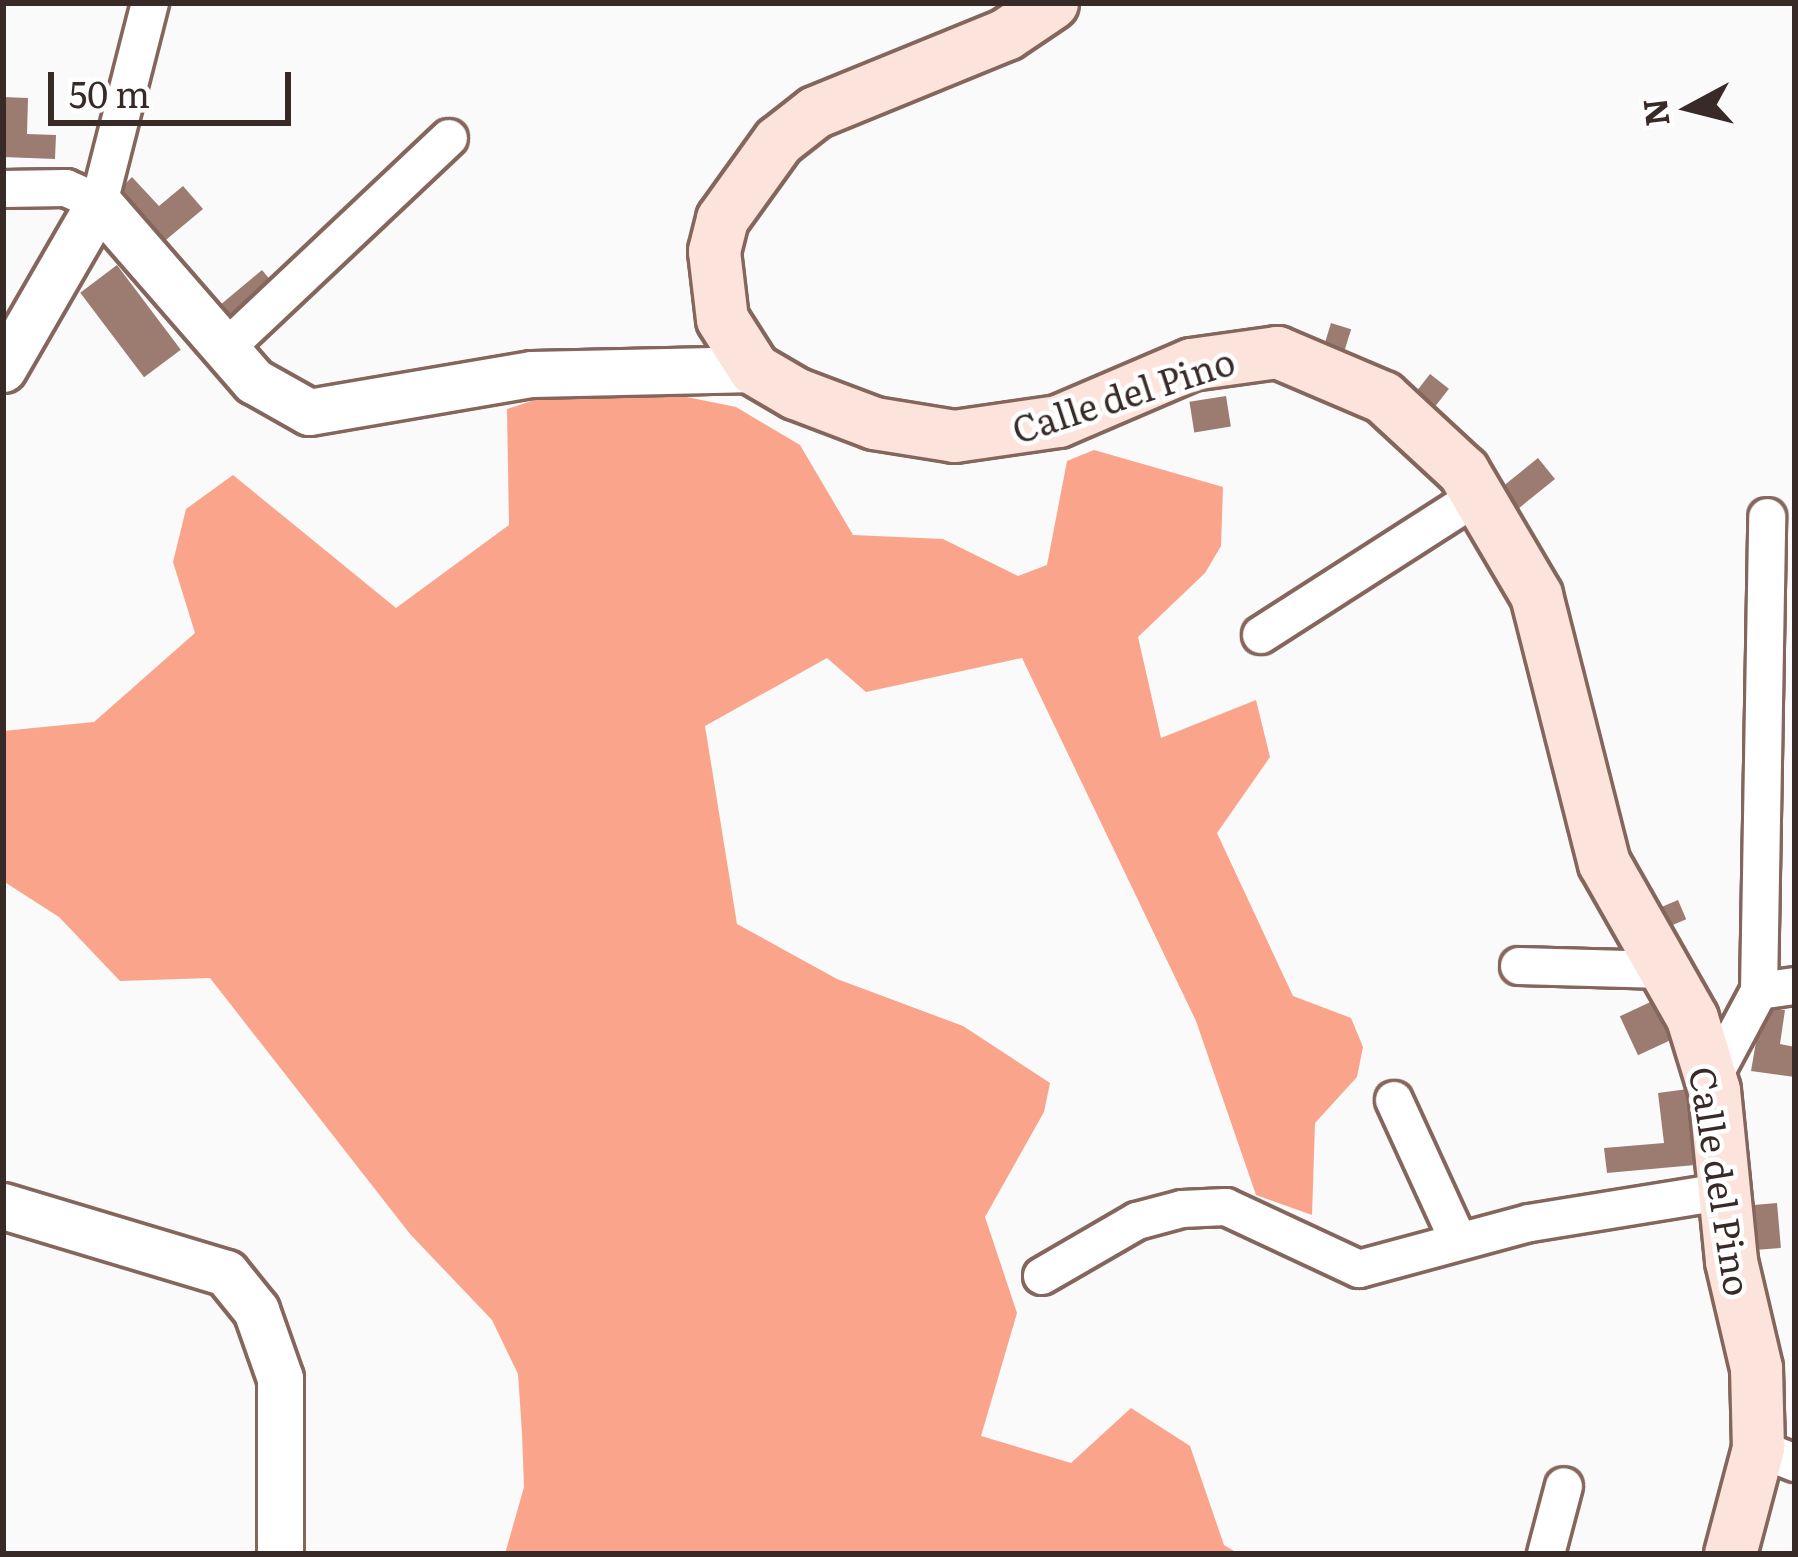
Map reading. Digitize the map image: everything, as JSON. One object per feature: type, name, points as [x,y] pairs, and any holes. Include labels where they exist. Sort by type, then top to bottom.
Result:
[{"type":"main road","points":[[754,369],[722,319],[714,251],[735,191],[757,160],[815,112],[1006,34],[1052,3]]},
{"type":"main road","name":"Calle del Pino","points":[[754,369],[874,423],[997,436],[1058,422],[1191,364],[1276,352],[1383,398],[1479,495],[1536,596],[1604,863],[1692,1018],[1711,1081],[1722,1192],[1777,1455],[1730,1554]]},
{"type":"street","points":[[3,369],[99,203],[150,3]]},
{"type":"street","points":[[224,350],[449,138]]},
{"type":"street","points":[[3,189],[67,188],[99,203],[224,350],[281,401],[309,412],[532,374],[754,369]]},
{"type":"street","points":[[1262,635],[1479,495]]},
{"type":"street","points":[[1711,1081],[1777,988],[1778,837],[1768,518]]},
{"type":"street","points":[[1519,966],[1664,970]]},
{"type":"street","points":[[1394,1100],[1458,1240]]},
{"type":"street","points":[[1042,1276],[1137,1221],[1216,1206],[1359,1270],[1458,1240],[1722,1192]]},
{"type":"street","points":[[3,1206],[226,1273],[256,1310],[280,1378],[280,1554]]},
{"type":"street","points":[[1546,1554],[1564,1486]]},
{"type":"shaded area","points":[[662,392],[736,407],[800,445],[853,535],[943,539],[1018,576],[1047,565],[1067,461],[1094,450],[1223,487],[1221,546],[1205,573],[1138,637],[1161,738],[1256,700],[1270,757],[1217,833],[1293,996],[1351,1018],[1363,1047],[1357,1077],[1315,1123],[1312,1215],[1256,1195],[1196,1021],[1022,658],[866,692],[827,658],[705,726],[737,924],[837,979],[963,1026],[1050,1083],[1044,1112],[985,1217],[1017,1313],[981,1436],[1071,1463],[1131,1408],[1190,1446],[1224,1545],[1239,1554],[505,1554],[524,1487],[522,1433],[518,1374],[492,1320],[410,1234],[210,978],[120,981],[59,917],[3,881],[3,731],[94,722],[195,633],[173,562],[186,509],[233,475],[396,608],[509,525],[507,409],[550,395]]},
{"type":"building","points":[[3,97],[28,98],[27,134],[56,135],[55,159],[3,157]]},
{"type":"building","points":[[132,177],[159,206],[183,186],[203,209],[161,244],[116,193]]},
{"type":"building","points":[[117,265],[181,350],[144,377],[80,293]]},
{"type":"building","points":[[262,270],[278,289],[236,325],[220,305]]},
{"type":"building","points":[[1331,323],[1351,329],[1342,358],[1322,352]]},
{"type":"building","points":[[1430,374],[1449,389],[1434,408],[1415,393]]},
{"type":"building","points":[[1226,396],[1231,427],[1194,432],[1189,402]]},
{"type":"building","points":[[1538,458],[1555,479],[1512,514],[1495,493]]},
{"type":"building","points":[[1678,900],[1686,919],[1659,931],[1650,912]]},
{"type":"building","points":[[1657,999],[1675,1038],[1638,1055],[1620,1016]]},
{"type":"building","points":[[1762,1007],[1785,1010],[1780,1044],[1795,1047],[1795,1077],[1751,1071]]},
{"type":"building","points":[[1695,1088],[1701,1138],[1692,1139],[1695,1165],[1607,1173],[1604,1148],[1664,1143],[1658,1093]]},
{"type":"building","points":[[1777,1203],[1781,1248],[1752,1250],[1748,1206]]}]
